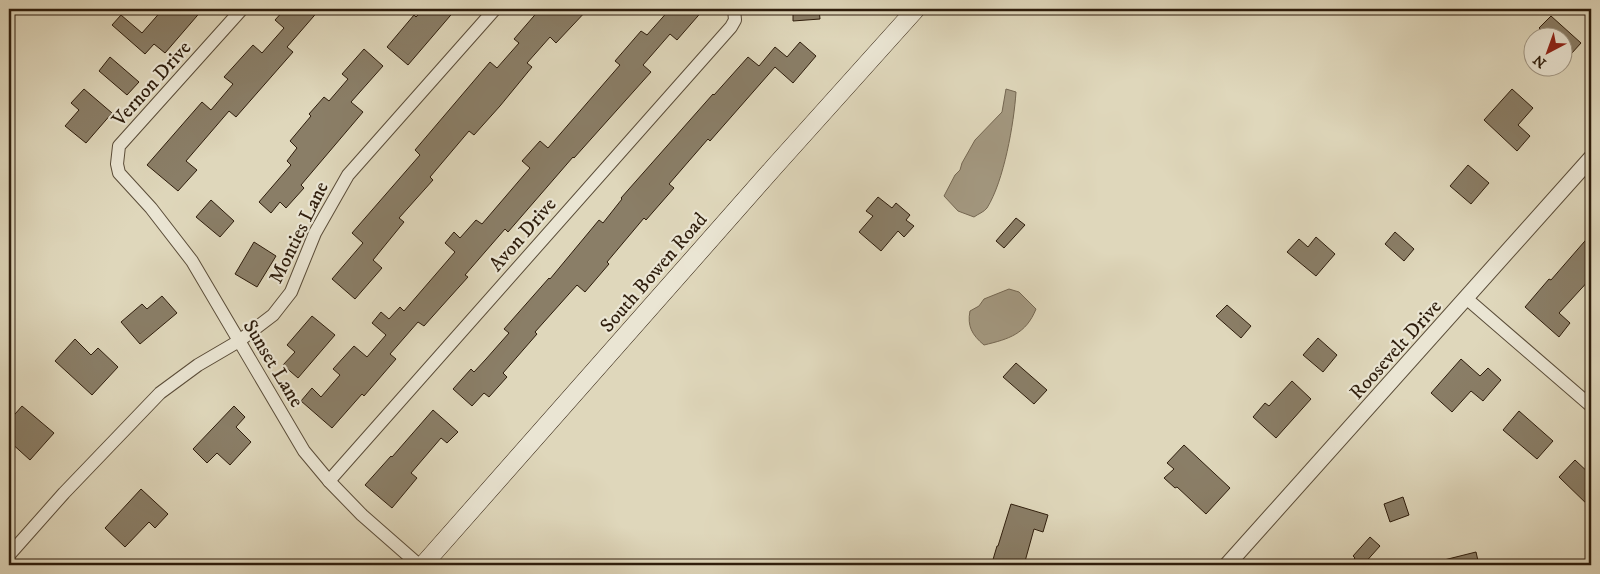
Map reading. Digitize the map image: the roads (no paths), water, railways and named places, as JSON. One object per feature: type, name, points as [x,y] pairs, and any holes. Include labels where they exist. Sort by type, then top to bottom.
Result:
[{"type":"main road","name":"South Bowen Road","points":[[421,565],[916,9]]},
{"type":"street","name":"Vernon Drive","points":[[117,164],[119,146],[242,9]]},
{"type":"street","name":"Monties Lane","points":[[9,555],[82,473],[160,393],[198,365],[239,341],[273,315],[292,292],[315,233],[348,175],[495,9]]},
{"type":"street","name":"Avon Drive","points":[[329,481],[730,27],[735,20],[734,9]]},
{"type":"street","name":"Roosevelt Drive","points":[[1227,565],[1591,158]]},
{"type":"street","name":"Sunset Lane","points":[[117,164],[119,173],[150,208],[192,261],[304,451],[329,481],[362,514],[421,565]]},
{"type":"street","points":[[1466,298],[1591,406]]}]
